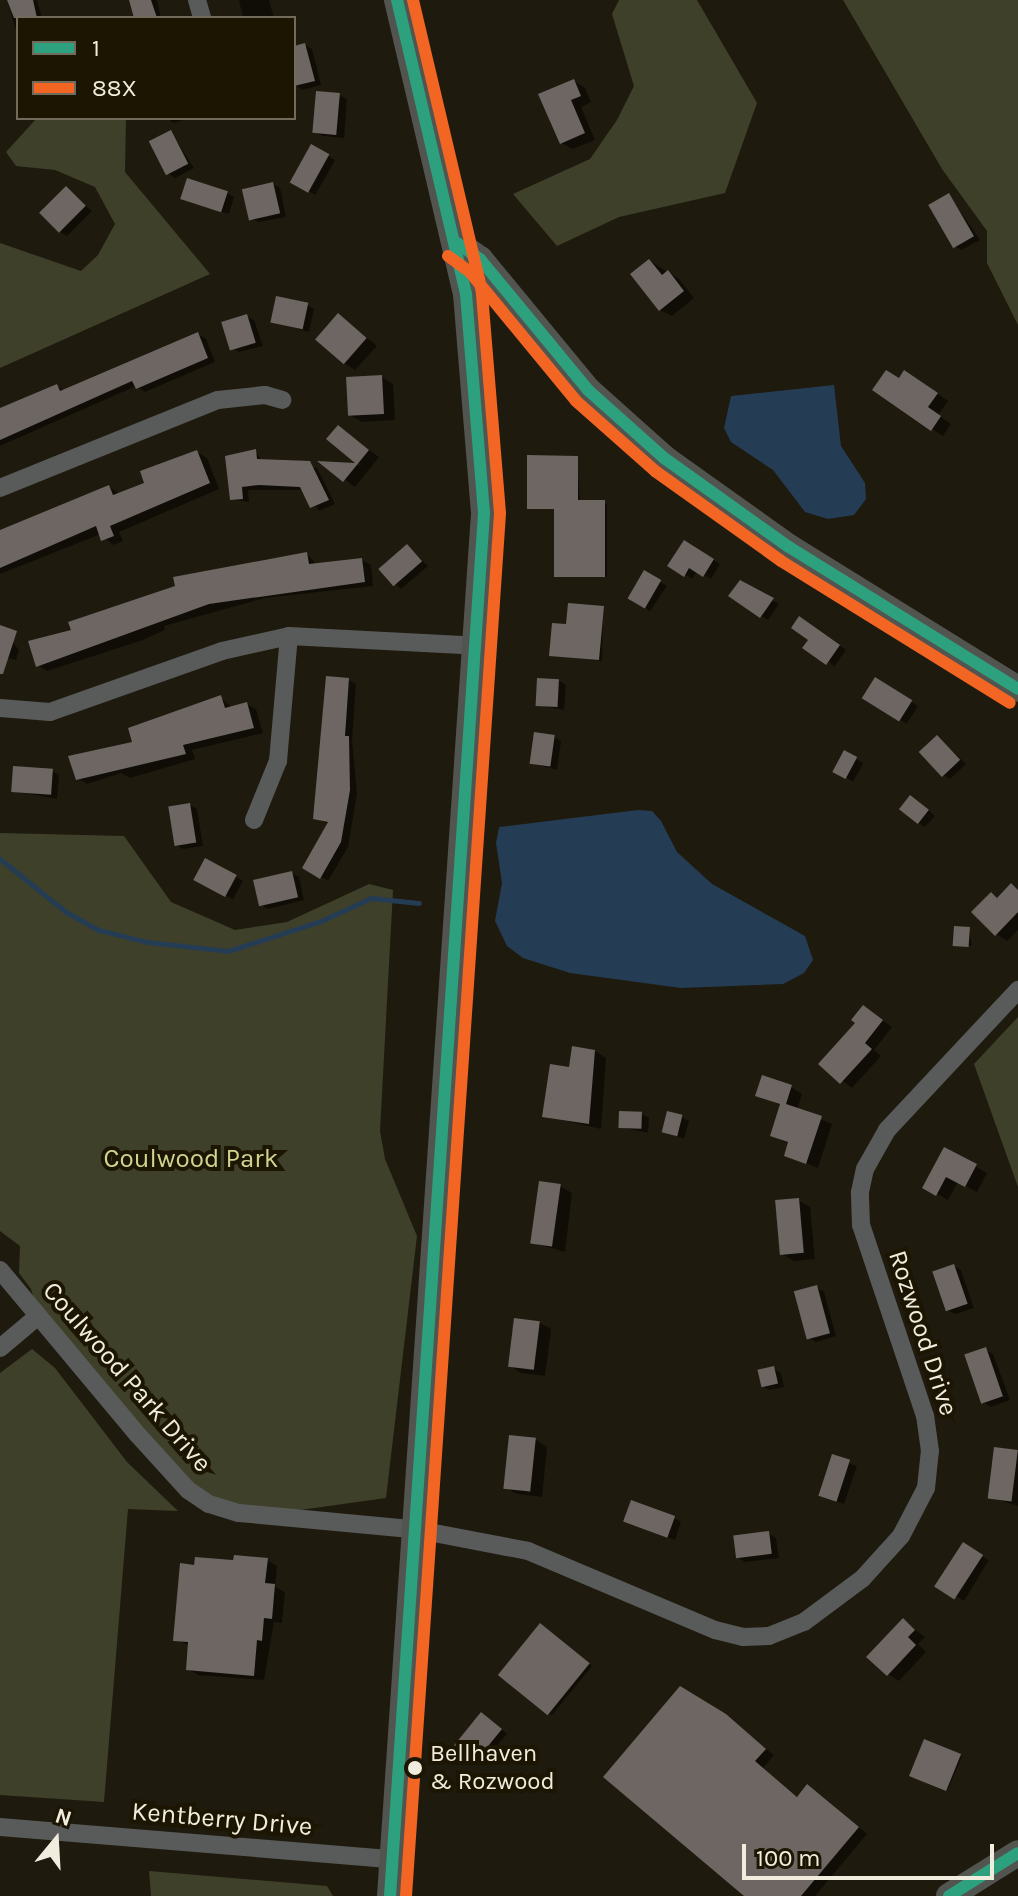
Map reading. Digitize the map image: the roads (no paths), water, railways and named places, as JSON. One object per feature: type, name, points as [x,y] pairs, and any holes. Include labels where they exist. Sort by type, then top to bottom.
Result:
[{"type":"main road","points":[[390,1896],[484,525],[480,427],[457,243],[397,0]]},
{"type":"main road","points":[[457,243],[480,259],[588,390],[664,458],[789,547],[1018,689]]},
{"type":"main road","points":[[949,1896],[1017,1856]]},
{"type":"street","points":[[0,488],[218,400],[245,395],[282,400]]},
{"type":"street","points":[[0,708],[50,712],[222,651],[289,636],[477,646]]},
{"type":"street","points":[[254,820],[278,761],[289,636]]},
{"type":"street","name":"Rozwood Drive","points":[[413,1529],[556,1559],[743,1637],[769,1636],[804,1622],[862,1579],[915,1513],[926,1488],[930,1451],[920,1400],[861,1225],[865,1169],[887,1130],[1018,990]]},
{"type":"street","name":"Coulwood Park Drive","points":[[0,1270],[188,1490],[209,1504],[239,1513],[413,1529]]},
{"type":"street","points":[[0,1348],[38,1316]]},
{"type":"street","name":"Kentberry Drive","points":[[0,1827],[392,1859]]},
{"type":"water","points":[[834,385],[841,446],[865,483],[866,499],[854,515],[828,519],[805,512],[773,470],[731,442],[724,428],[731,396]]},
{"type":"water","points":[[638,810],[652,811],[661,821],[677,852],[712,884],[805,936],[813,960],[804,973],[783,984],[681,988],[570,973],[523,958],[507,946],[495,921],[502,883],[496,843],[499,827]]},
{"type":"waterway","points":[[0,859],[66,912],[99,930],[147,942],[228,951],[321,921],[371,898],[419,903]]},
{"type":"place","name":"Bellhaven & Rozwood","points":[[415,1768]]},
{"type":"park label","name":"Coulwood Park","points":[[191,1159]]}]
